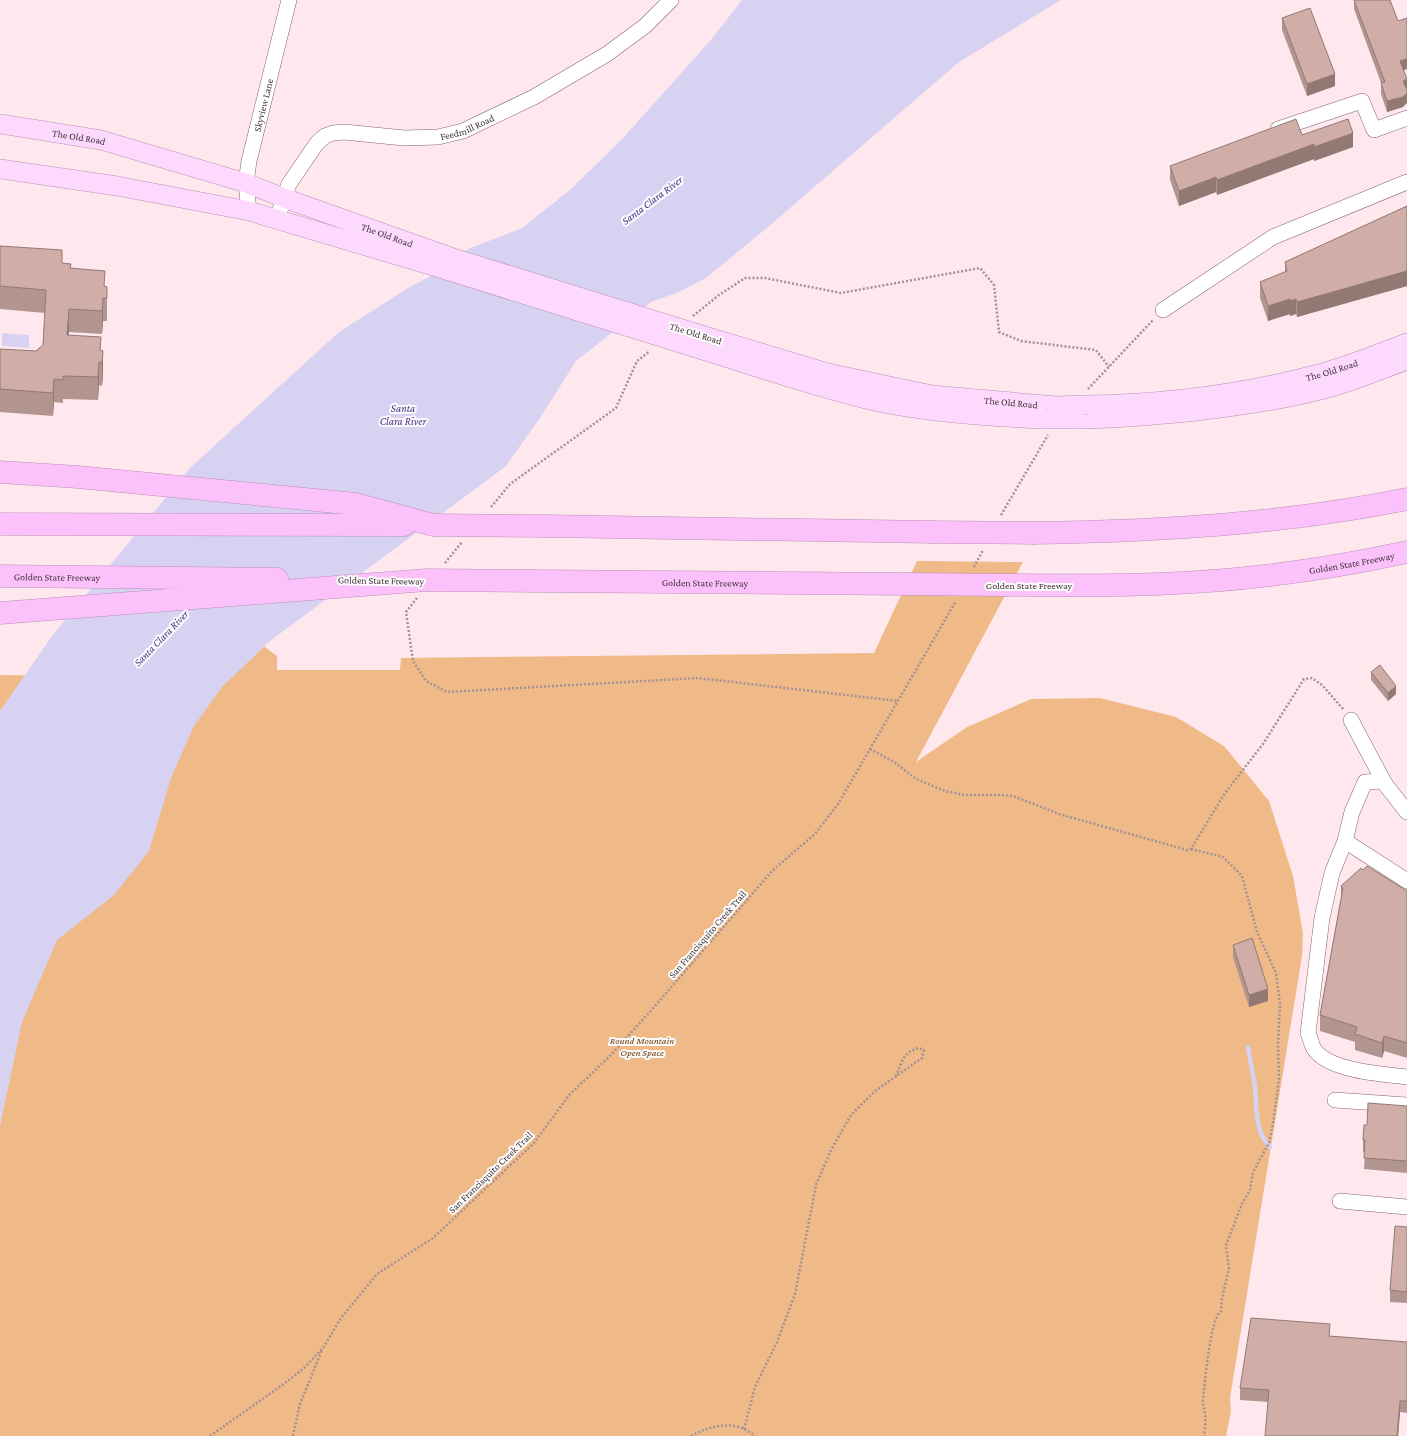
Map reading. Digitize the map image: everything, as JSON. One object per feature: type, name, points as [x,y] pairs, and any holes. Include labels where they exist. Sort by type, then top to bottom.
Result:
[{"type":"highway","points":[[0,472],[116,480],[356,504],[433,525]]},
{"type":"highway","points":[[0,524],[433,525],[1034,533],[1156,531],[1329,513],[1407,499]]},
{"type":"highway","name":"Golden State Freeway","points":[[0,576],[1008,585],[1157,584],[1221,580],[1340,564],[1407,552]]},
{"type":"highway","points":[[8,612],[430,581]]},
{"type":"main road","name":"The Old Road","points":[[0,124],[101,140],[246,183],[447,263]]},
{"type":"main road","name":"The Old Road","points":[[0,169],[117,186],[249,211],[447,263],[701,342],[821,387],[875,401],[916,408],[1004,418],[1051,412],[1082,412],[1140,418],[1236,407],[1278,399],[1342,384],[1407,360]]},
{"type":"main road","name":"The Old Road","points":[[1082,412],[1246,391],[1316,374],[1407,343]]},
{"type":"main road","points":[[1342,384],[1374,378],[1407,366]]},
{"type":"street","name":"Skyview Lane","points":[[249,211],[246,183],[249,161],[289,0]]},
{"type":"street","name":"Feedmill Road","points":[[277,219],[289,184],[317,143],[325,136],[333,133],[344,132],[404,138],[438,137],[462,131],[534,97],[607,54],[645,26],[671,0]]},
{"type":"street","points":[[1265,133],[1362,101],[1374,130],[1407,118]]},
{"type":"street","points":[[1163,310],[1273,237],[1407,182]]},
{"type":"street","points":[[1351,720],[1385,784],[1407,812]]},
{"type":"street","points":[[1385,784],[1382,781],[1365,782],[1352,812],[1346,841],[1332,873],[1322,918],[1311,998],[1308,1033],[1314,1049],[1329,1062],[1354,1070],[1407,1077]]},
{"type":"street","points":[[1346,841],[1407,881]]},
{"type":"street","points":[[1335,1100],[1407,1105]]},
{"type":"street","points":[[1340,1201],[1407,1207]]},
{"type":"path","points":[[690,319],[719,295],[745,278],[765,278],[841,293],[980,268],[994,285],[999,332],[1021,341],[1096,350],[1109,368]]},
{"type":"path","points":[[490,508],[510,484],[616,408],[637,361],[655,347]]},
{"type":"path","points":[[430,581],[465,539]]},
{"type":"path","name":"San Francisquito Creek Trail","points":[[210,1436],[286,1383],[324,1348],[341,1318],[377,1274],[433,1238],[534,1143],[570,1094],[608,1058],[648,1014],[773,870],[815,834],[838,804],[898,701],[698,678],[447,692],[426,680],[412,661],[406,612],[430,581]]},
{"type":"path","points":[[1192,849],[1225,793],[1263,744],[1304,679],[1312,678],[1322,685],[1351,720]]},
{"type":"path","points":[[870,749],[894,762],[916,778],[946,791],[965,795],[1001,794],[1014,796],[1059,814],[1111,830],[1187,850],[1192,849],[1223,857],[1242,876],[1257,932],[1276,973],[1280,1004],[1279,1079],[1269,1143],[1253,1172],[1250,1190],[1242,1204],[1226,1245],[1229,1269],[1222,1298],[1221,1311],[1218,1313],[1212,1326],[1202,1400],[1205,1414],[1204,1436]]},
{"type":"path","points":[[744,1429],[755,1387],[777,1342],[795,1294],[816,1185],[830,1150],[851,1115],[875,1091],[922,1058],[924,1050],[919,1048],[909,1051],[902,1060],[896,1076]]},
{"type":"path","points":[[293,1436],[300,1404],[324,1348]]},
{"type":"path","points":[[691,1436],[721,1425],[736,1426],[755,1436]]},
{"type":"green space","name":"Round Mountain Open Space","points":[[917,561],[1023,562],[916,762],[967,727],[1031,699],[1100,698],[1176,717],[1224,746],[1269,801],[1293,876],[1303,933],[1302,956],[1230,1398],[1231,1412],[1226,1436],[0,1436],[0,675],[75,676],[249,635],[277,656],[277,670],[400,670],[401,658],[874,653]]},
{"type":"water","name":"Santa Clara River","points":[[742,0],[1061,0],[959,62],[768,227],[706,278],[679,292],[651,302],[576,361],[540,418],[505,467],[270,641],[222,687],[194,726],[171,778],[149,851],[114,895],[57,940],[22,1022],[0,1126],[0,711],[52,636],[191,467],[339,332],[408,288],[429,277],[468,249],[522,228],[570,190],[623,138],[710,41]]},
{"type":"water","points":[[2,333],[29,335],[29,348],[2,346]]},
{"type":"building","points":[[1354,0],[1390,0],[1398,21],[1407,18],[1407,59],[1400,61],[1407,79],[1403,81],[1407,93],[1403,97],[1387,101],[1381,83],[1385,82]]},
{"type":"building","points":[[1310,8],[1335,74],[1307,84],[1282,18]]},
{"type":"building","points":[[1296,119],[1302,135],[1348,119],[1353,133],[1314,147],[1314,144],[1217,180],[1216,177],[1179,191],[1170,166]]},
{"type":"building","points":[[1407,206],[1407,271],[1297,302],[1296,299],[1290,301],[1290,299],[1268,306],[1260,282],[1287,271],[1285,262]]},
{"type":"building","points":[[0,246],[62,250],[62,263],[71,264],[70,268],[105,271],[104,286],[107,287],[107,298],[103,298],[102,311],[69,309],[67,335],[101,337],[100,350],[103,351],[102,363],[99,362],[98,377],[63,376],[63,380],[54,379],[53,393],[0,389],[0,349],[36,351],[43,345],[46,290],[0,286]]},
{"type":"building","points":[[1380,665],[1396,686],[1388,693],[1371,672]]},
{"type":"building","points":[[1367,866],[1407,891],[1407,1043],[1384,1036],[1382,1043],[1355,1034],[1357,1027],[1320,1015],[1343,888],[1341,886],[1361,868],[1363,870]]},
{"type":"building","points":[[1252,938],[1268,989],[1249,995],[1233,945]]},
{"type":"building","points":[[1368,1103],[1407,1106],[1407,1161],[1364,1158],[1364,1125],[1367,1125]]},
{"type":"building","points":[[1395,1226],[1407,1227],[1407,1292],[1390,1290]]},
{"type":"building","points":[[1251,1318],[1330,1324],[1329,1336],[1407,1342],[1407,1401],[1400,1401],[1397,1436],[1265,1436],[1269,1390],[1240,1388]]},
{"type":"waterway","points":[[1248,1047],[1255,1087],[1257,1118],[1261,1133],[1270,1147]]}]
